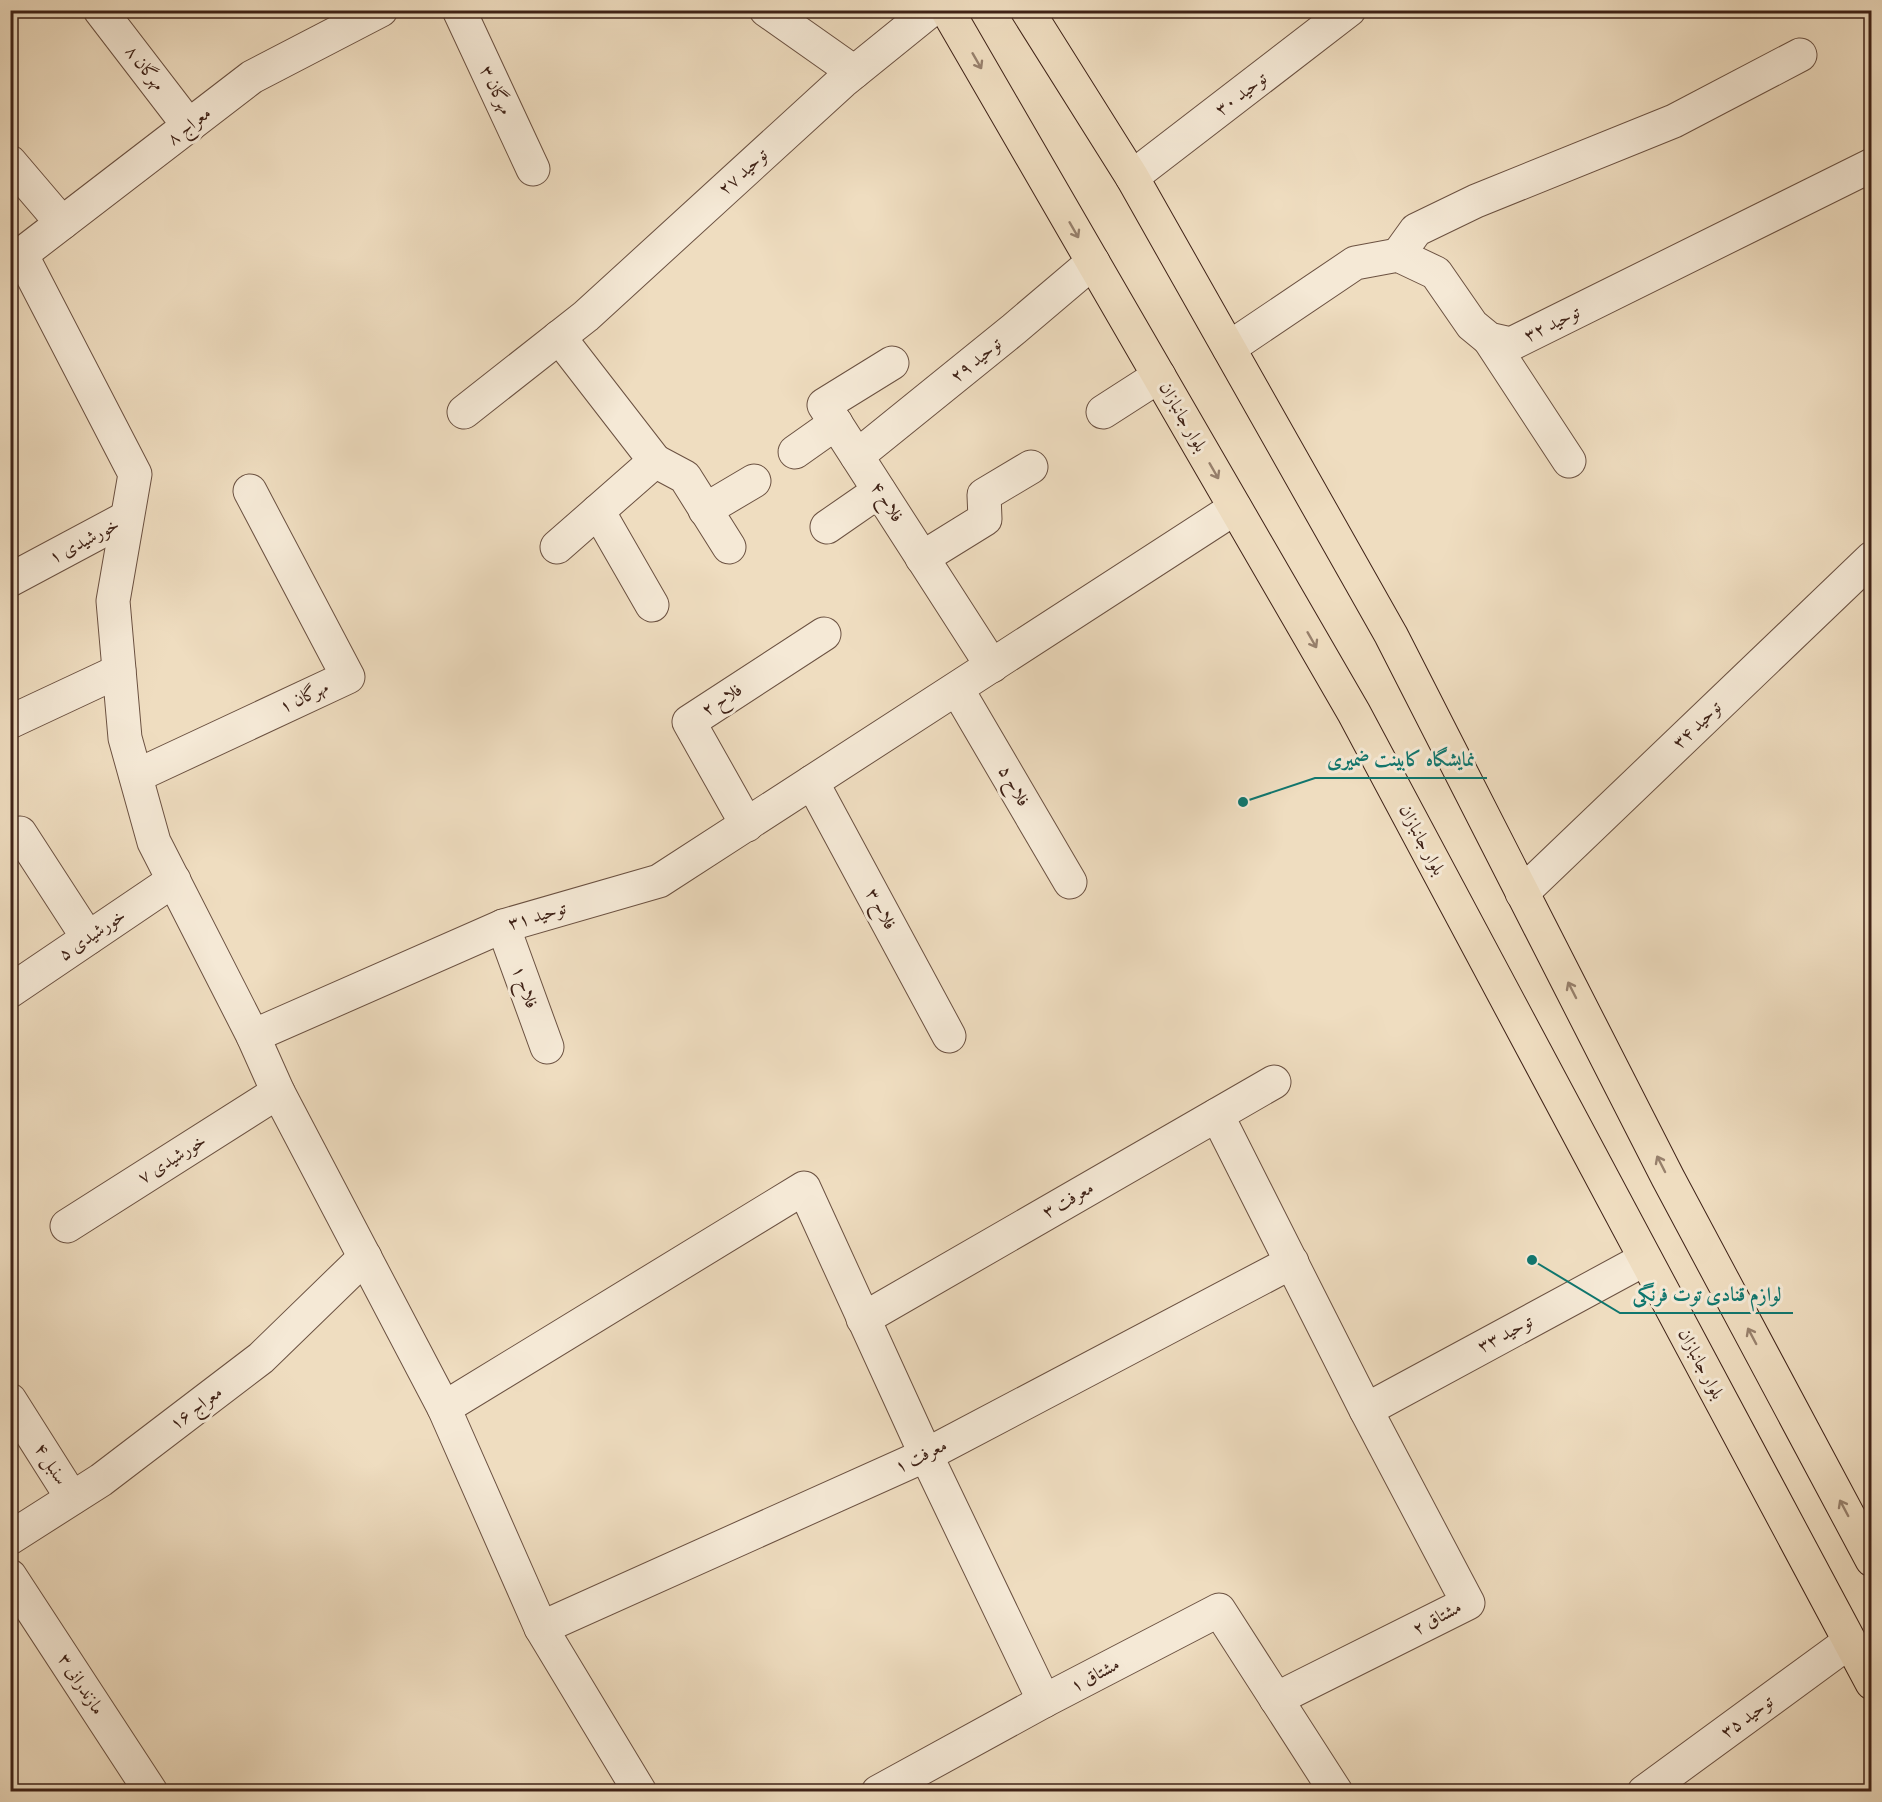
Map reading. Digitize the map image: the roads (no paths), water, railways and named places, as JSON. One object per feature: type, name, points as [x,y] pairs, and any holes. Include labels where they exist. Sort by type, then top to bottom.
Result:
[{"type":"highway","name":"بلوار جانبازان","points":[[947,10],[1354,713],[1872,1683]]},
{"type":"highway","points":[[1027,10],[1132,177],[1390,635],[1674,1188],[1872,1560]]},
{"type":"street","name":"مهرگان ۸","points":[[100,10],[189,126]]},
{"type":"street","name":"معراج ۸","points":[[16,259],[252,77],[381,10]]},
{"type":"street","name":"مهرگان ۳","points":[[459,10],[533,169]]},
{"type":"street","points":[[766,10],[854,72]]},
{"type":"street","name":"توحید ۲۷","points":[[465,412],[586,316],[854,72],[931,10]]},
{"type":"street","name":"توحید ۳۰","points":[[1132,177],[1349,10]]},
{"type":"street","points":[[1398,255],[1416,230],[1476,201],[1674,121],[1800,56]]},
{"type":"street","points":[[10,162],[62,223]]},
{"type":"street","name":"توحید ۳۲","points":[[1489,339],[1511,345],[1872,165]]},
{"type":"street","points":[[1228,348],[1355,263],[1398,255],[1436,273],[1472,325],[1489,339],[1569,461]]},
{"type":"street","points":[[16,259],[135,474],[113,601],[125,738],[154,842],[253,1036],[278,1092],[444,1408],[541,1629],[640,1791]]},
{"type":"street","name":"توحید ۲۹","points":[[857,456],[1093,262]]},
{"type":"street","points":[[559,337],[655,461],[685,477],[729,548]]},
{"type":"street","name":"فلاح ۴","points":[[892,363],[824,405],[992,666]]},
{"type":"street","points":[[1103,412],[1159,376]]},
{"type":"street","points":[[795,452],[836,423]]},
{"type":"street","points":[[557,547],[655,461]]},
{"type":"street","points":[[922,558],[985,519],[984,495],[1031,467]]},
{"type":"street","points":[[705,510],[754,481]]},
{"type":"street","name":"مهرگان ۱","points":[[136,776],[348,677],[250,491]]},
{"type":"street","points":[[827,526],[879,491]]},
{"type":"street","name":"توحید ۳۱","points":[[253,1036],[502,926],[659,881],[1235,508]]},
{"type":"street","points":[[598,511],[652,605]]},
{"type":"street","name":"خورشیدی ۱","points":[[10,580],[126,518]]},
{"type":"street","name":"توحید ۳۴","points":[[1522,893],[1872,558]]},
{"type":"street","name":"فلاح ۲","points":[[747,825],[689,722],[824,634]]},
{"type":"street","points":[[10,722],[119,671]]},
{"type":"street","name":"فلاح ۵","points":[[957,689],[1070,882]]},
{"type":"street","name":"فلاح ۳","points":[[812,782],[949,1036]]},
{"type":"street","points":[[20,833],[88,938]]},
{"type":"street","name":"خورشیدی ۵","points":[[10,990],[174,880]]},
{"type":"street","name":"فلاح ۱","points":[[502,926],[547,1047]]},
{"type":"street","name":"معرفت ۳","points":[[863,1319],[1274,1082]]},
{"type":"street","name":"خورشیدی ۷","points":[[67,1226],[278,1092]]},
{"type":"street","points":[[1217,1115],[1366,1410]]},
{"type":"street","points":[[444,1408],[804,1188],[926,1455],[1044,1701]]},
{"type":"street","name":"معراج ۱۶","points":[[10,1538],[101,1480],[261,1358],[365,1257]]},
{"type":"street","name":"توحید ۳۳","points":[[1366,1410],[1645,1259]]},
{"type":"street","name":"معرفت ۱","points":[[541,1629],[926,1455],[1292,1262]]},
{"type":"street","name":"سنبل ۴","points":[[10,1400],[72,1498]]},
{"type":"street","name":"مشتاق ۲","points":[[1276,1700],[1468,1603],[1366,1410]]},
{"type":"street","name":"مازندرانی ۳","points":[[10,1576],[151,1791]]},
{"type":"street","name":"مشتاق ۱","points":[[878,1791],[1219,1610],[1276,1700]]},
{"type":"street","name":"توحید ۳۵","points":[[1644,1791],[1850,1642]]},
{"type":"street","points":[[1276,1700],[1336,1791]]},
{"type":"place","name":"نمایشگاه کابینت ضمیری","points":[[1243,802]]},
{"type":"place","name":"لوازم قنادی توت فرنگی","points":[[1532,1260]]}]
